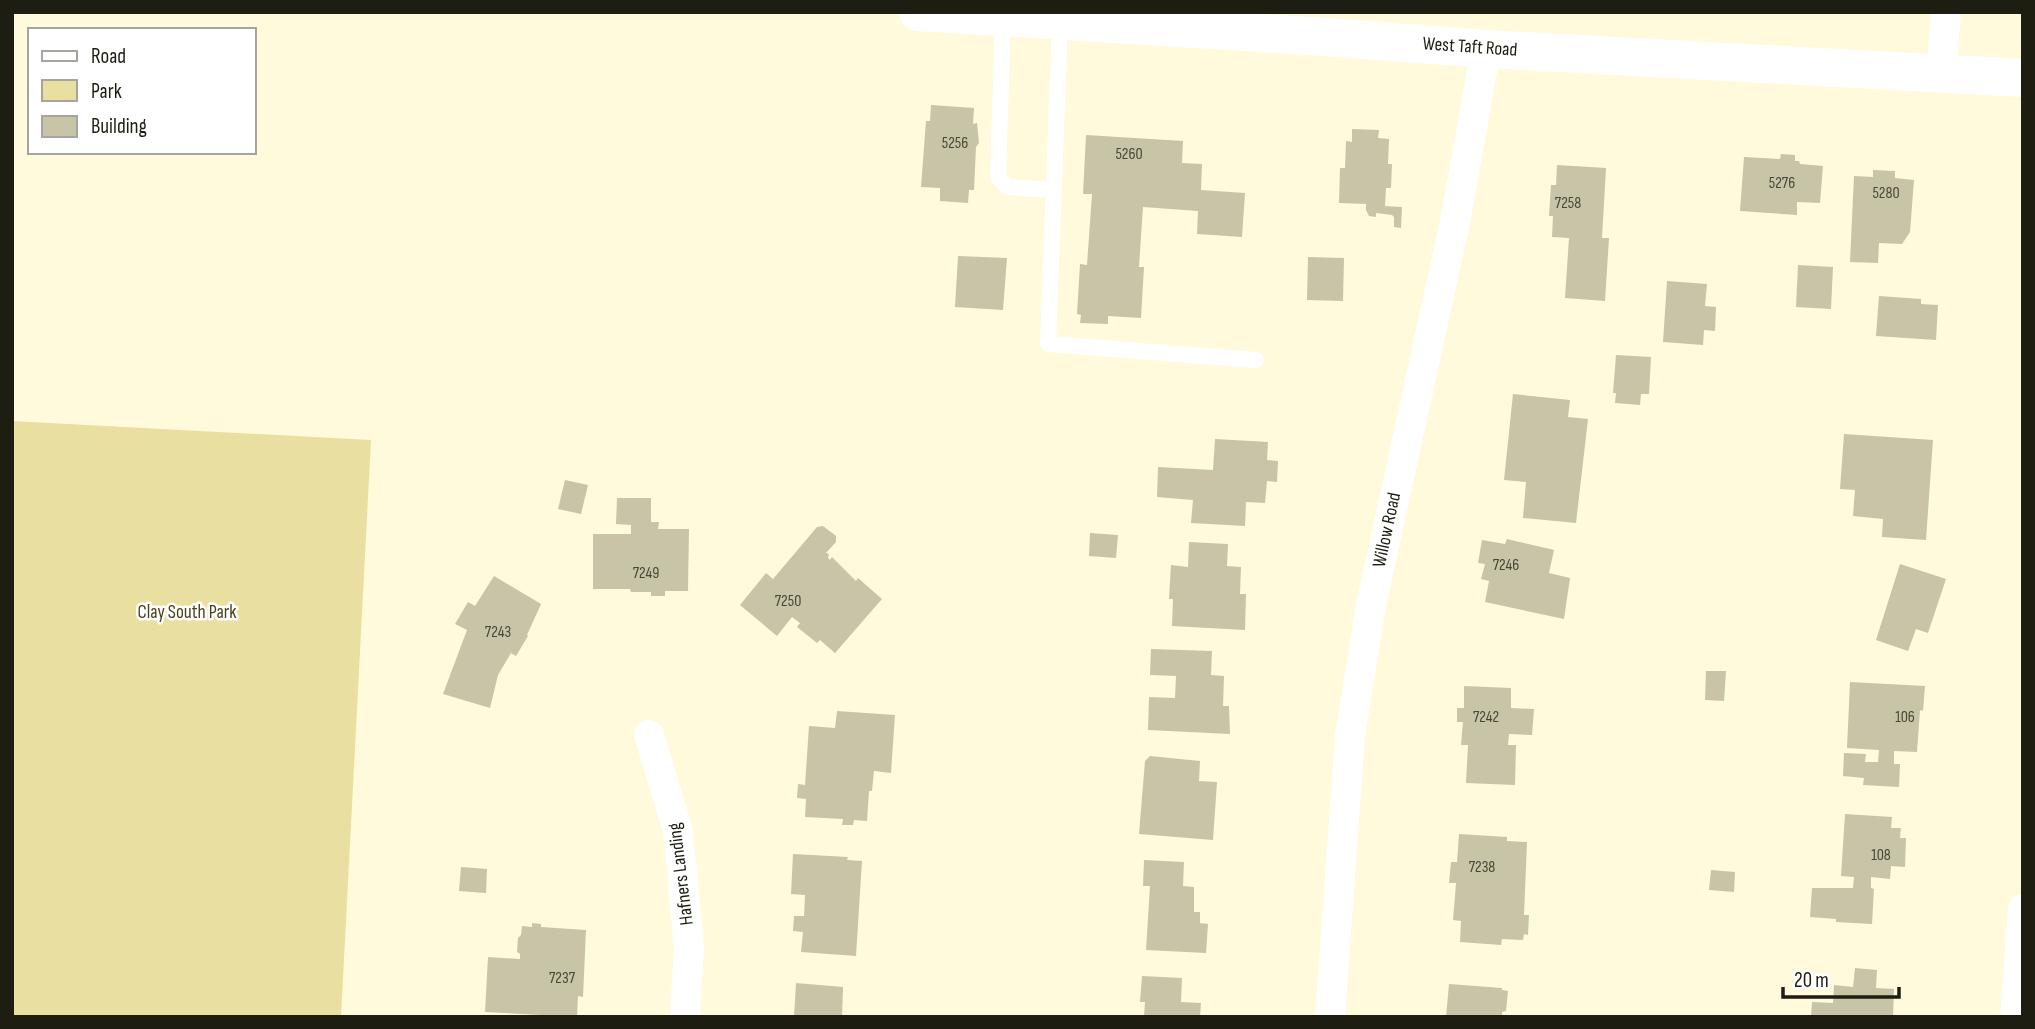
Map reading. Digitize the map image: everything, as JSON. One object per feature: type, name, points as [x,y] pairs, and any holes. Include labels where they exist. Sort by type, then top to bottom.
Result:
[{"type":"main road","name":"West Taft Road","points":[[918,12],[1060,21],[1312,24],[1486,48],[2023,78]]},
{"type":"street","points":[[1941,73],[1946,12]]},
{"type":"street","name":"Willow Road","points":[[1329,1017],[1350,736],[1359,676],[1371,605],[1455,222],[1486,48]]},
{"type":"street","name":"Hafners Landing","points":[[649,735],[678,831],[689,947],[685,1017]]},
{"type":"street","points":[[2015,1017],[2023,909]]},
{"type":"lane","points":[[1003,17],[998,177],[1007,187],[1053,190]]},
{"type":"lane","points":[[1060,21],[1048,344],[1256,360]]},
{"type":"green space","name":"Clay South Park","points":[[12,421],[371,440],[341,1017],[12,1017]]},
{"type":"building","points":[[931,105],[974,108],[973,124],[977,123],[979,143],[976,147],[974,190],[969,190],[968,203],[940,201],[940,188],[921,187],[926,121],[930,121]]},
{"type":"building","points":[[1352,129],[1379,130],[1378,138],[1389,139],[1391,188],[1386,188],[1385,206],[1402,207],[1401,228],[1394,227],[1392,215],[1376,213],[1376,217],[1369,216],[1366,204],[1339,203],[1340,168],[1345,168],[1346,141],[1352,142]]},
{"type":"building","points":[[1086,135],[1183,141],[1182,163],[1202,164],[1201,190],[1245,193],[1242,237],[1197,234],[1198,211],[1143,207],[1139,267],[1144,267],[1141,318],[1108,316],[1108,324],[1080,323],[1081,315],[1077,314],[1080,264],[1087,265],[1092,194],[1083,194]]},
{"type":"building","points":[[1781,154],[1795,155],[1795,161],[1800,164],[1823,166],[1820,203],[1797,202],[1797,215],[1740,211],[1744,157],[1780,159]]},
{"type":"building","points":[[1557,165],[1606,168],[1602,238],[1609,238],[1605,301],[1565,298],[1569,238],[1552,237],[1553,216],[1549,216],[1551,185],[1556,185]]},
{"type":"building","points":[[1873,170],[1895,171],[1895,178],[1914,180],[1910,232],[1902,244],[1879,243],[1878,263],[1850,262],[1854,176],[1873,177]]},
{"type":"building","points":[[958,256],[1007,258],[1003,310],[955,307]]},
{"type":"building","points":[[1308,257],[1344,258],[1343,301],[1307,300]]},
{"type":"building","points":[[1798,265],[1833,267],[1831,309],[1796,307]]},
{"type":"building","points":[[1667,281],[1707,284],[1705,306],[1716,307],[1715,331],[1704,330],[1703,345],[1663,342]]},
{"type":"building","points":[[1879,296],[1921,299],[1921,304],[1938,305],[1936,340],[1876,336]]},
{"type":"building","points":[[1616,355],[1651,357],[1649,394],[1641,394],[1640,405],[1615,403],[1616,393],[1613,393]]},
{"type":"building","points":[[1513,394],[1570,400],[1568,417],[1588,419],[1576,523],[1523,518],[1526,482],[1504,480]]},
{"type":"building","points":[[1844,434],[1933,440],[1926,540],[1882,537],[1883,519],[1853,516],[1855,490],[1840,489]]},
{"type":"building","points":[[1215,439],[1268,442],[1267,460],[1278,461],[1277,482],[1267,481],[1265,503],[1246,502],[1245,526],[1191,523],[1193,500],[1157,497],[1158,467],[1213,470]]},
{"type":"building","points":[[565,480],[588,485],[581,514],[558,509]]},
{"type":"building","points":[[617,498],[651,498],[651,522],[659,522],[658,529],[689,529],[688,591],[665,591],[665,596],[651,596],[651,592],[631,592],[630,589],[593,589],[593,534],[631,534],[631,525],[616,524]]},
{"type":"building","points":[[823,526],[836,536],[836,542],[826,553],[829,554],[828,558],[830,560],[832,557],[856,581],[858,578],[882,599],[835,653],[820,640],[817,643],[797,627],[800,623],[792,617],[777,636],[740,605],[766,573],[773,579],[817,527]]},
{"type":"building","points":[[1090,533],[1118,535],[1116,558],[1089,556]]},
{"type":"building","points":[[1507,539],[1554,550],[1549,573],[1570,578],[1564,619],[1485,602],[1489,581],[1481,579],[1485,564],[1478,563],[1482,540],[1505,544]]},
{"type":"building","points":[[1189,542],[1228,544],[1227,566],[1241,567],[1240,594],[1246,594],[1245,630],[1172,626],[1173,599],[1169,599],[1171,565],[1188,567]]},
{"type":"building","points":[[1900,564],[1946,579],[1928,633],[1916,629],[1908,651],[1876,640]]},
{"type":"building","points":[[494,576],[541,604],[528,636],[516,656],[511,653],[498,675],[490,708],[443,694],[467,630],[455,624],[468,602],[475,606]]},
{"type":"building","points":[[1151,649],[1212,651],[1211,675],[1224,676],[1223,706],[1229,706],[1230,734],[1148,730],[1149,697],[1175,698],[1176,676],[1150,675]]},
{"type":"building","points":[[1706,671],[1726,671],[1724,701],[1705,700]]},
{"type":"building","points":[[1850,682],[1925,686],[1917,752],[1894,751],[1894,764],[1900,764],[1899,787],[1863,785],[1864,778],[1843,776],[1844,753],[1866,754],[1865,762],[1878,762],[1879,750],[1847,748]]},
{"type":"building","points":[[1464,686],[1511,688],[1511,708],[1534,709],[1532,735],[1509,734],[1508,745],[1516,745],[1515,785],[1466,783],[1468,745],[1461,745],[1463,722],[1457,722],[1457,708],[1464,708]]},
{"type":"building","points":[[837,711],[895,715],[891,773],[874,771],[872,791],[869,791],[867,821],[854,820],[853,825],[842,825],[843,819],[805,817],[806,799],[797,798],[798,784],[805,785],[809,726],[835,728]]},
{"type":"building","points":[[1150,756],[1200,761],[1199,781],[1217,782],[1213,840],[1139,834],[1145,761]]},
{"type":"building","points":[[1845,814],[1892,817],[1891,828],[1901,828],[1900,838],[1906,838],[1905,867],[1891,866],[1890,879],[1871,877],[1871,888],[1874,889],[1872,924],[1810,917],[1812,888],[1853,888],[1854,877],[1841,876]]},
{"type":"building","points":[[1459,834],[1507,837],[1507,841],[1527,842],[1524,915],[1529,915],[1528,935],[1524,934],[1523,940],[1502,939],[1501,945],[1460,942],[1461,921],[1453,920],[1456,883],[1449,883],[1451,862],[1457,862]]},
{"type":"building","points":[[793,854],[848,857],[847,860],[862,861],[856,956],[801,952],[803,932],[793,931],[794,916],[804,916],[805,895],[791,894]]},
{"type":"building","points":[[1144,860],[1184,862],[1183,886],[1194,887],[1194,912],[1200,912],[1200,923],[1208,924],[1206,953],[1146,950],[1150,886],[1143,886]]},
{"type":"building","points":[[461,867],[487,869],[486,893],[459,891]]},
{"type":"building","points":[[1711,870],[1735,872],[1734,892],[1709,890]]},
{"type":"building","points":[[532,923],[541,924],[541,927],[586,930],[583,997],[578,996],[577,1017],[485,1012],[488,957],[520,959],[517,952],[522,926],[532,927]]},
{"type":"building","points":[[1855,968],[1877,970],[1876,988],[1894,989],[1893,1017],[1811,1017],[1812,1002],[1833,1003],[1834,985],[1853,987]]},
{"type":"building","points":[[1142,976],[1182,978],[1181,1002],[1201,1003],[1200,1017],[1144,1017],[1145,1002],[1140,1002]]},
{"type":"building","points":[[796,983],[843,987],[842,1017],[794,1017]]},
{"type":"building","points":[[1449,984],[1502,988],[1508,991],[1506,1011],[1502,1012],[1502,1017],[1446,1017]]}]
